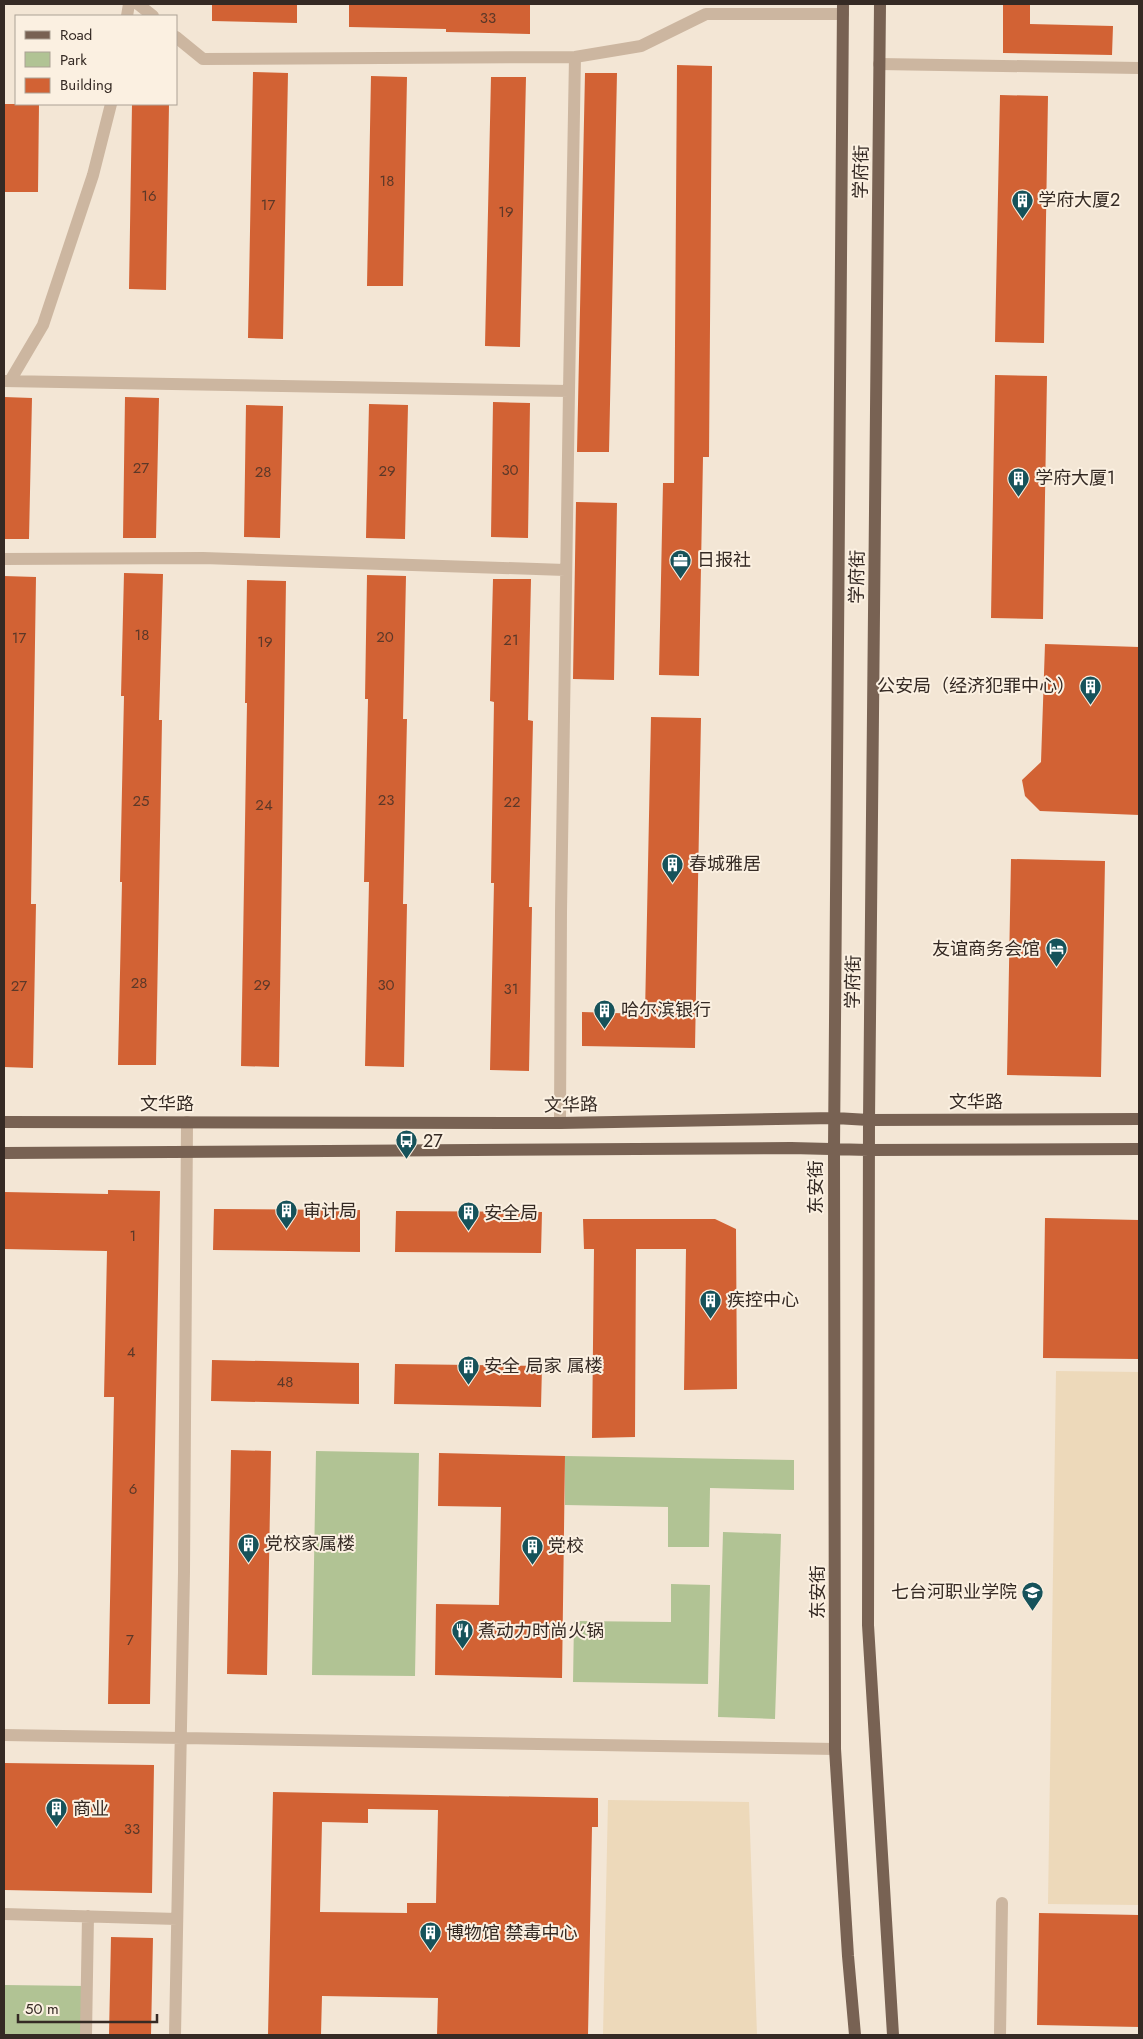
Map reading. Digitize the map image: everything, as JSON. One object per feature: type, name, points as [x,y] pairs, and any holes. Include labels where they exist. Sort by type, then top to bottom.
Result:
[{"type":"main road","name":"学府街","points":[[869,1150],[880,4]]},
{"type":"main road","name":"学府街","points":[[834,1149],[843,9]]},
{"type":"main road","name":"文华路","points":[[4,1122],[560,1122],[835,1118],[869,1120],[1139,1119]]},
{"type":"main road","name":"东安街","points":[[834,1149],[835,1749],[854,2035]]},
{"type":"main road","points":[[4,1152],[1139,1149]]},
{"type":"main road","points":[[869,1150],[868,1625],[893,2035]]},
{"type":"street","points":[[138,4],[152,15]]},
{"type":"street","points":[[178,39],[202,59],[575,57],[640,46],[706,14],[843,9]]},
{"type":"street","points":[[560,1122],[565,570],[570,391],[575,57]]},
{"type":"street","points":[[879,64],[1139,68]]},
{"type":"street","points":[[7,381],[43,325],[93,175],[111,105]]},
{"type":"street","points":[[7,381],[570,391]]},
{"type":"street","points":[[4,559],[202,558],[565,570]]},
{"type":"street","points":[[175,2035],[181,1739],[187,1122]]},
{"type":"street","points":[[4,1735],[835,1749]]},
{"type":"street","points":[[1000,2035],[1002,1903]]},
{"type":"street","points":[[4,1914],[177,1919]]},
{"type":"street","points":[[86,2035],[88,1916]]},
{"type":"green space","points":[[316,1451],[419,1453],[415,1676],[312,1675]]},
{"type":"green space","points":[[565,1456],[794,1460],[794,1490],[710,1488],[709,1547],[668,1547],[668,1507],[565,1505]]},
{"type":"green space","points":[[723,1532],[781,1534],[775,1719],[718,1717]]},
{"type":"green space","points":[[671,1584],[710,1585],[708,1684],[573,1682],[574,1621],[671,1622]]},
{"type":"green space","points":[[4,1985],[87,1986],[86,2035],[4,2035]]},
{"type":"shaded area","points":[[1056,1371],[1139,1372],[1139,1905],[1048,1904]]},
{"type":"shaded area","points":[[608,1800],[749,1802],[757,2035],[603,2035]]},
{"type":"building","points":[[212,4],[297,4],[297,23],[212,21]]},
{"type":"building","points":[[349,4],[530,4],[530,34],[446,32],[446,29],[349,27]]},
{"type":"building","points":[[1003,4],[1030,4],[1030,24],[1113,26],[1112,55],[1003,53]]},
{"type":"building","points":[[677,65],[712,66],[709,457],[703,457],[699,676],[659,675],[663,483],[674,483]]},
{"type":"building","points":[[253,72],[288,73],[283,339],[248,338]]},
{"type":"building","points":[[585,73],[617,73],[609,452],[577,452]]},
{"type":"building","points":[[371,76],[407,77],[403,286],[367,286]]},
{"type":"building","points":[[491,77],[526,77],[520,347],[485,346]]},
{"type":"building","name":"学府大厦2","points":[[1000,95],[1048,96],[1044,343],[995,342]]},
{"type":"building","points":[[5,104],[39,105],[38,192],[4,192]]},
{"type":"building","points":[[132,105],[169,105],[166,290],[129,289]]},
{"type":"building","name":"学府大厦1","points":[[995,375],[1047,376],[1043,619],[991,618]]},
{"type":"building","points":[[4,397],[32,398],[29,539],[4,539]]},
{"type":"building","points":[[125,397],[159,398],[156,538],[123,538]]},
{"type":"building","points":[[493,402],[530,403],[528,538],[491,537]]},
{"type":"building","points":[[369,404],[408,405],[405,539],[366,538]]},
{"type":"building","points":[[246,405],[283,406],[280,538],[244,537]]},
{"type":"building","points":[[576,502],[617,503],[614,680],[573,679]]},
{"type":"building","points":[[124,573],[163,574],[159,720],[162,720],[156,1065],[118,1065],[122,882],[120,882],[124,696],[121,696]]},
{"type":"building","points":[[367,575],[406,576],[403,719],[407,719],[403,904],[407,904],[404,1067],[365,1066],[369,882],[364,882],[368,699],[365,699]]},
{"type":"building","points":[[4,576],[36,577],[31,904],[36,904],[33,1068],[4,1067]]},
{"type":"building","points":[[493,579],[531,579],[528,720],[533,721],[529,907],[532,907],[529,1071],[490,1070],[494,883],[491,883],[494,702],[490,701]]},
{"type":"building","points":[[247,580],[286,581],[279,1067],[241,1066],[247,703],[245,703]]},
{"type":"building","name":"公安局（经济犯罪中心）","points":[[1045,644],[1139,647],[1139,815],[1040,811],[1025,796],[1022,780],[1041,762]]},
{"type":"building","name":"春城雅居","points":[[651,717],[701,718],[695,1048],[582,1046],[582,1012],[645,1014]]},
{"type":"building","name":"友谊商务会馆","points":[[1011,859],[1105,861],[1101,1077],[1007,1075]]},
{"type":"building","points":[[108,1190],[160,1191],[150,1704],[108,1704],[114,1397],[104,1397],[107,1251],[4,1249],[4,1192],[108,1194]]},
{"type":"building","name":"审计局","points":[[214,1209],[360,1210],[360,1252],[213,1250]]},
{"type":"building","name":"安全局","points":[[396,1211],[542,1212],[541,1253],[395,1252]]},
{"type":"building","points":[[1045,1218],[1139,1220],[1139,1359],[1043,1358]]},
{"type":"building","points":[[583,1219],[715,1219],[736,1229],[737,1389],[684,1390],[686,1249],[636,1249],[635,1437],[592,1438],[594,1249],[584,1249]]},
{"type":"building","points":[[212,1360],[359,1363],[359,1404],[211,1401]]},
{"type":"building","name":"安全 局家 属楼","points":[[395,1364],[542,1366],[541,1407],[394,1404]]},
{"type":"building","name":"党校家属楼","points":[[231,1450],[271,1451],[267,1675],[227,1674]]},
{"type":"building","name":"党校","points":[[439,1453],[565,1456],[562,1678],[435,1675],[436,1604],[499,1605],[501,1507],[438,1506]]},
{"type":"building","name":"商业","points":[[4,1763],[154,1765],[152,1893],[4,1890]]},
{"type":"building","name":"博物馆 禁毒中心","points":[[273,1792],[598,1798],[598,1827],[592,1827],[588,2035],[437,2035],[438,1998],[322,1996],[321,2035],[268,2035]],"holes":[[[368,1809],[438,1810],[436,1903],[407,1903],[407,1913],[320,1912],[322,1822],[368,1823]]]},
{"type":"building","points":[[1039,1913],[1139,1915],[1139,2027],[1037,2025]]},
{"type":"building","points":[[111,1937],[153,1938],[151,2035],[109,2035]]},
{"type":"place","name":"学府大厦2","points":[[1022,219]]},
{"type":"place","name":"学府大厦1","points":[[1019,497]]},
{"type":"place","name":"日报社","points":[[681,579]]},
{"type":"place","name":"公安局（经济犯罪中心）","points":[[1091,705]]},
{"type":"place","name":"春城雅居","points":[[673,883]]},
{"type":"place","name":"友谊商务会馆","points":[[1056,968]]},
{"type":"place","name":"哈尔滨银行","points":[[605,1029]]},
{"type":"place","name":"27","points":[[407,1160]]},
{"type":"place","name":"审计局","points":[[287,1230]]},
{"type":"place","name":"安全局","points":[[468,1232]]},
{"type":"place","name":"疾控中心","points":[[711,1319]]},
{"type":"place","name":"安全 局家 属楼","points":[[468,1385]]},
{"type":"place","name":"党校家属楼","points":[[249,1563]]},
{"type":"place","name":"党校","points":[[532,1565]]},
{"type":"place","name":"七台河职业学院","points":[[1033,1611]]},
{"type":"place","name":"煮动力时尚火锅","points":[[462,1650]]},
{"type":"place","name":"商业","points":[[57,1828]]},
{"type":"place","name":"博物馆 禁毒中心","points":[[430,1952]]}]
